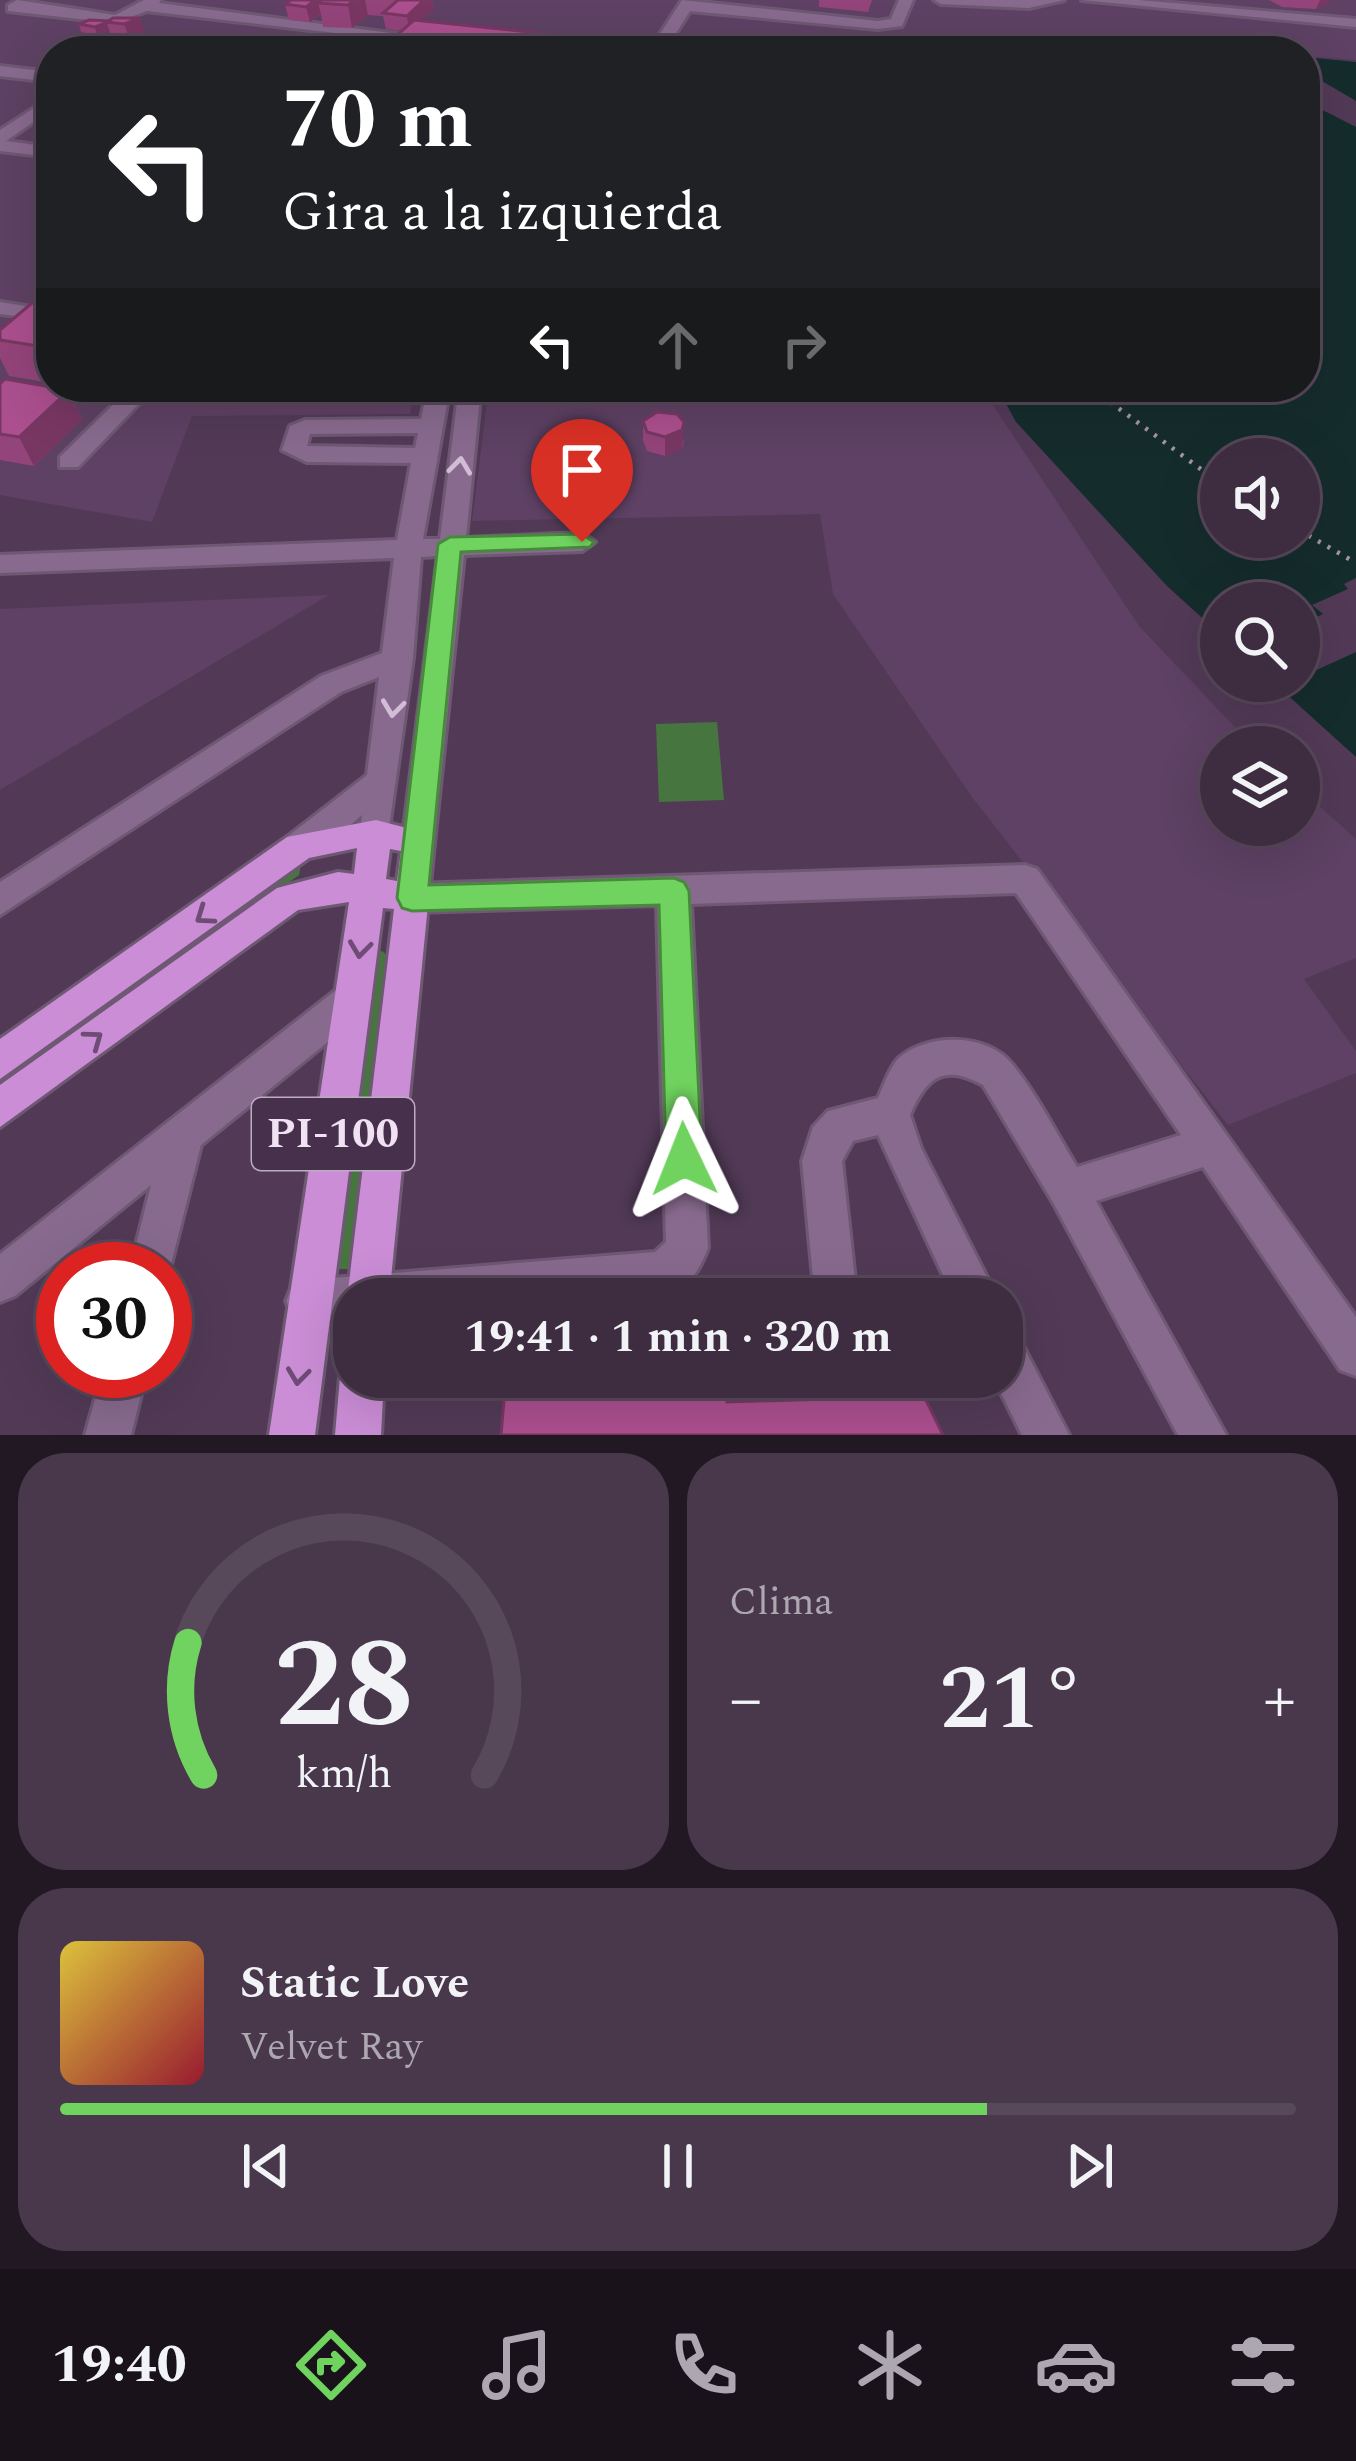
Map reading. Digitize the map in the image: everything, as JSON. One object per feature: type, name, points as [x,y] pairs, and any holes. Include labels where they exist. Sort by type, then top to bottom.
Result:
[{"type":"main road","points":[[0,1061],[299,848],[340,836],[376,833],[418,844]]},
{"type":"main road","name":"PI-100","points":[[292,1435],[307,1301],[376,833]]},
{"type":"main road","name":"PI-100","points":[[371,1278],[418,844]]},
{"type":"main road","points":[[0,1108],[289,898],[313,889],[368,890],[412,898]]},
{"type":"main road","points":[[358,1435],[361,1398]]},
{"type":"street","points":[[27,0],[13,8],[115,19],[149,3],[409,36]]},
{"type":"street","points":[[666,36],[687,3],[878,25],[897,23],[906,0]]},
{"type":"street","points":[[941,0],[1057,0]]},
{"type":"street","points":[[1089,0],[1356,23]]},
{"type":"street","points":[[0,70],[36,75]]},
{"type":"street","points":[[0,142],[36,114]]},
{"type":"street","points":[[0,142],[36,149]]},
{"type":"street","points":[[0,308],[36,311]]},
{"type":"street","points":[[15,340],[36,322]]},
{"type":"street","points":[[69,462],[129,402]]},
{"type":"street","points":[[376,833],[410,550],[436,402]]},
{"type":"street","points":[[418,844],[468,402]]},
{"type":"street","points":[[426,456],[307,455],[294,450],[298,431],[305,427],[431,426]]},
{"type":"street","points":[[0,564],[582,542]]},
{"type":"street","points":[[0,900],[331,684],[399,658]]},
{"type":"street","points":[[299,848],[383,780]]},
{"type":"street","points":[[412,898],[1024,879],[1356,1354]]},
{"type":"street","points":[[593,1278],[655,1273],[675,1265],[687,1248],[674,891]]},
{"type":"street","points":[[0,1281],[354,998]]},
{"type":"street","points":[[966,1278],[904,1156],[890,1114],[903,1083],[921,1064],[946,1056],[972,1059],[996,1072],[1068,1190],[1203,1435]]},
{"type":"street","points":[[834,1278],[823,1150],[842,1124],[890,1114]]},
{"type":"street","points":[[158,1242],[184,1132]]},
{"type":"street","points":[[1068,1190],[1208,1146]]},
{"type":"street","points":[[307,1301],[333,1299]]},
{"type":"street","points":[[1023,1390],[1046,1435]]},
{"type":"street","points":[[108,1435],[118,1398]]},
{"type":"path","points":[[1110,402],[1200,468]]},
{"type":"path","points":[[1320,542],[1356,562]]},
{"type":"shaded area","points":[[0,0],[1356,0],[1356,60],[1320,57],[1320,36],[36,36],[36,402],[413,402],[410,414],[192,416],[152,522],[0,495]]},
{"type":"shaded area","points":[[1320,58],[1356,62],[1356,757],[1295,702],[1320,702],[1320,582],[1200,582],[1200,616],[1016,422],[1005,402],[1320,402]]},
{"type":"shaded area","points":[[487,402],[991,402],[1139,626],[1200,690],[1200,702],[1211,702],[1234,726],[1200,726],[1200,846],[1320,846],[1320,807],[1356,839],[1356,958],[1304,979],[1356,1051],[1356,1073],[1228,1125],[972,797],[833,594],[820,514],[472,521]]},
{"type":"shaded area","points":[[329,595],[0,790],[0,609]]},
{"type":"green space","points":[[717,722],[724,800],[659,802],[656,724]]},
{"type":"green space","points":[[301,864],[299,875],[0,1090],[0,1077],[285,868]]},
{"type":"green space","points":[[382,951],[389,957],[355,1262],[348,1269],[336,1269],[372,954]]},
{"type":"pier","points":[[1320,80],[1356,101],[1356,127],[1320,109]]},
{"type":"pier","points":[[1356,578],[1356,652],[1320,668],[1320,601],[1348,589],[1344,584]]},
{"type":"building","points":[[315,0],[306,7],[285,4]]},
{"type":"building","points":[[354,0],[348,5],[318,3]]},
{"type":"building","points":[[398,0],[424,0],[407,16],[383,13]]},
{"type":"building","points":[[140,18],[124,24],[107,22]]},
{"type":"building","points":[[414,20],[549,34],[547,36],[396,36]]},
{"type":"building","points":[[111,21],[95,27],[79,24]]},
{"type":"building","points":[[36,300],[36,346],[0,340],[0,330]]},
{"type":"building","points":[[5,379],[36,384],[36,402],[56,402],[19,437],[0,434],[0,384]]},
{"type":"building","points":[[657,412],[677,414],[684,422],[682,430],[665,437],[647,432],[643,421]]},
{"type":"building","points":[[504,1398],[727,1398],[727,1402],[925,1398],[943,1435],[501,1435]]},
{"type":"route","points":[[582,542],[450,544],[412,898],[674,891],[684,1159]]}]
